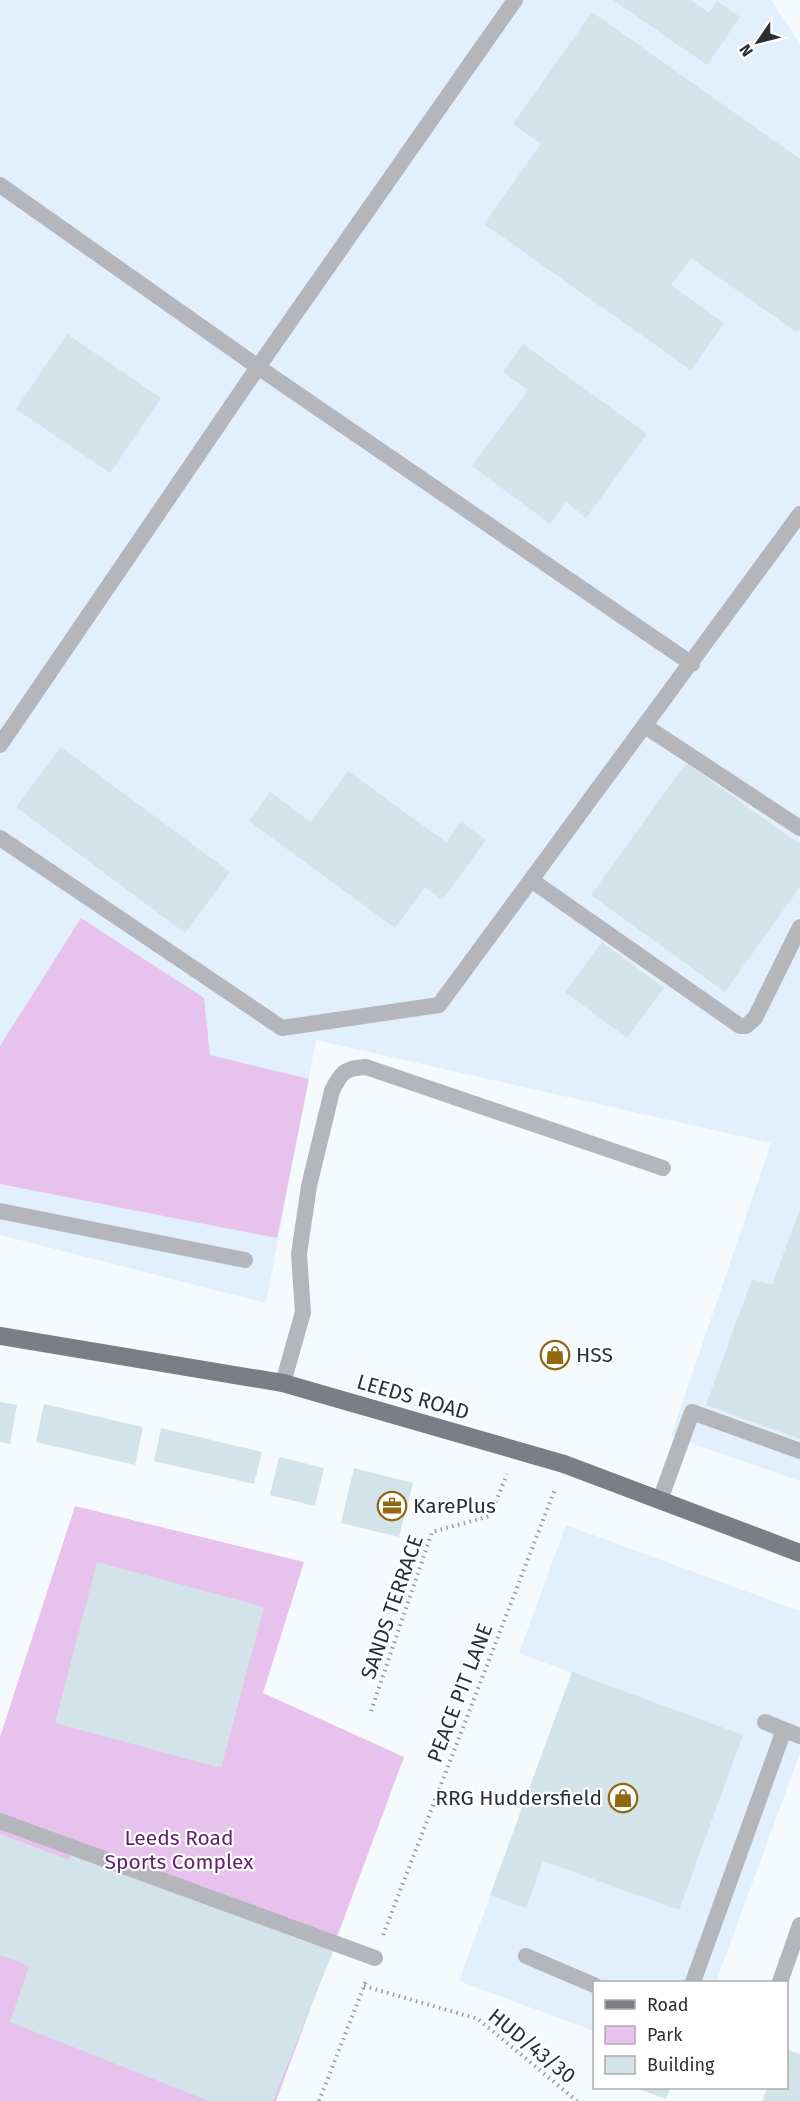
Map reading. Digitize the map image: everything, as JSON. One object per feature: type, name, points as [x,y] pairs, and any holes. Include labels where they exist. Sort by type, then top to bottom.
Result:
[{"type":"main road","name":"LEEDS ROAD","points":[[0,1336],[283,1383],[564,1464],[800,1553]]},
{"type":"lane","points":[[0,745],[258,368],[515,0]]},
{"type":"lane","points":[[0,184],[258,368],[692,664]]},
{"type":"lane","points":[[0,838],[282,1029],[439,1005],[692,664],[800,514]]},
{"type":"lane","points":[[645,726],[800,828]]},
{"type":"lane","points":[[531,880],[740,1026],[746,1026],[755,1018],[800,927]]},
{"type":"lane","points":[[283,1383],[303,1312],[299,1254],[309,1186],[332,1091],[345,1070],[366,1067],[663,1168]]},
{"type":"lane","points":[[0,1211],[245,1260]]},
{"type":"lane","points":[[660,1500],[692,1412],[800,1451]]},
{"type":"lane","points":[[765,1722],[800,1736]]},
{"type":"lane","points":[[694,1981],[784,1730]]},
{"type":"lane","points":[[0,1821],[375,1958]]},
{"type":"lane","points":[[781,1981],[800,1925]]},
{"type":"lane","points":[[526,1956],[593,1985]]},
{"type":"path","name":"SANDS TERRACE","points":[[371,1711],[432,1532],[490,1516],[516,1451]]},
{"type":"path","name":"PEACE PIT LANE","points":[[319,2101],[564,1464]]},
{"type":"path","name":"HUD/43/30","points":[[364,1986],[478,2019],[577,2101]]},
{"type":"shaded area","points":[[0,0],[771,0],[800,44],[800,1481],[671,1436],[771,1143],[316,1040],[266,1303],[0,1235]]},
{"type":"shaded area","points":[[566,1525],[800,1611],[800,1753],[716,1981],[593,1981],[593,2031],[459,1981],[572,1673],[519,1653]]},
{"type":"green space","points":[[81,918],[204,998],[210,1055],[309,1079],[277,1238],[0,1184],[0,1046]]},
{"type":"green space","name":"Leeds Road Sports Complex","points":[[75,1506],[304,1562],[263,1693],[404,1757],[276,2101],[0,2101],[0,1737]]},
{"type":"building","points":[[613,0],[691,0],[709,13],[717,1],[740,17],[707,65]]},
{"type":"building","points":[[592,12],[800,159],[800,330],[795,331],[691,258],[671,285],[724,323],[691,370],[484,224],[541,144],[513,124]]},
{"type":"building","points":[[67,334],[161,398],[110,473],[16,409]]},
{"type":"building","points":[[523,344],[647,434],[586,518],[566,502],[550,524],[472,466],[528,390],[503,372]]},
{"type":"building","points":[[61,747],[230,872],[185,933],[16,807]]},
{"type":"building","points":[[686,763],[800,844],[800,887],[725,992],[591,895]]},
{"type":"building","points":[[348,771],[446,842],[461,822],[486,840],[442,900],[425,887],[395,928],[249,821],[270,792],[311,822]]},
{"type":"building","points":[[602,942],[664,988],[627,1038],[565,992]]},
{"type":"building","points":[[800,1209],[800,1439],[706,1405],[752,1279],[772,1285]]},
{"type":"building","points":[[0,1402],[17,1405],[10,1444],[0,1442]]},
{"type":"building","points":[[44,1404],[143,1427],[135,1465],[36,1442]]},
{"type":"building","points":[[161,1428],[262,1452],[254,1484],[154,1461]]},
{"type":"building","points":[[279,1457],[324,1468],[315,1506],[270,1495]]},
{"type":"building","points":[[354,1468],[413,1483],[399,1537],[341,1523]]},
{"type":"building","points":[[97,1562],[264,1607],[221,1768],[55,1723]]},
{"type":"building","name":"RRG Huddersfield","points":[[572,1672],[743,1735],[679,1910],[543,1861],[526,1908],[490,1895]]},
{"type":"building","points":[[0,1834],[69,1860],[74,1850],[334,1949],[273,2101],[209,2101],[10,2022],[29,1966],[0,1955]]},
{"type":"building","points":[[788,2050],[800,2054],[800,2101],[762,2101],[767,2089],[788,2089]]},
{"type":"building","points":[[639,2089],[670,2089],[666,2099]]},
{"type":"place","name":"HSS","points":[[555,1355]]},
{"type":"place","name":"KarePlus","points":[[392,1506]]},
{"type":"place","name":"RRG Huddersfield","points":[[623,1798]]}]
